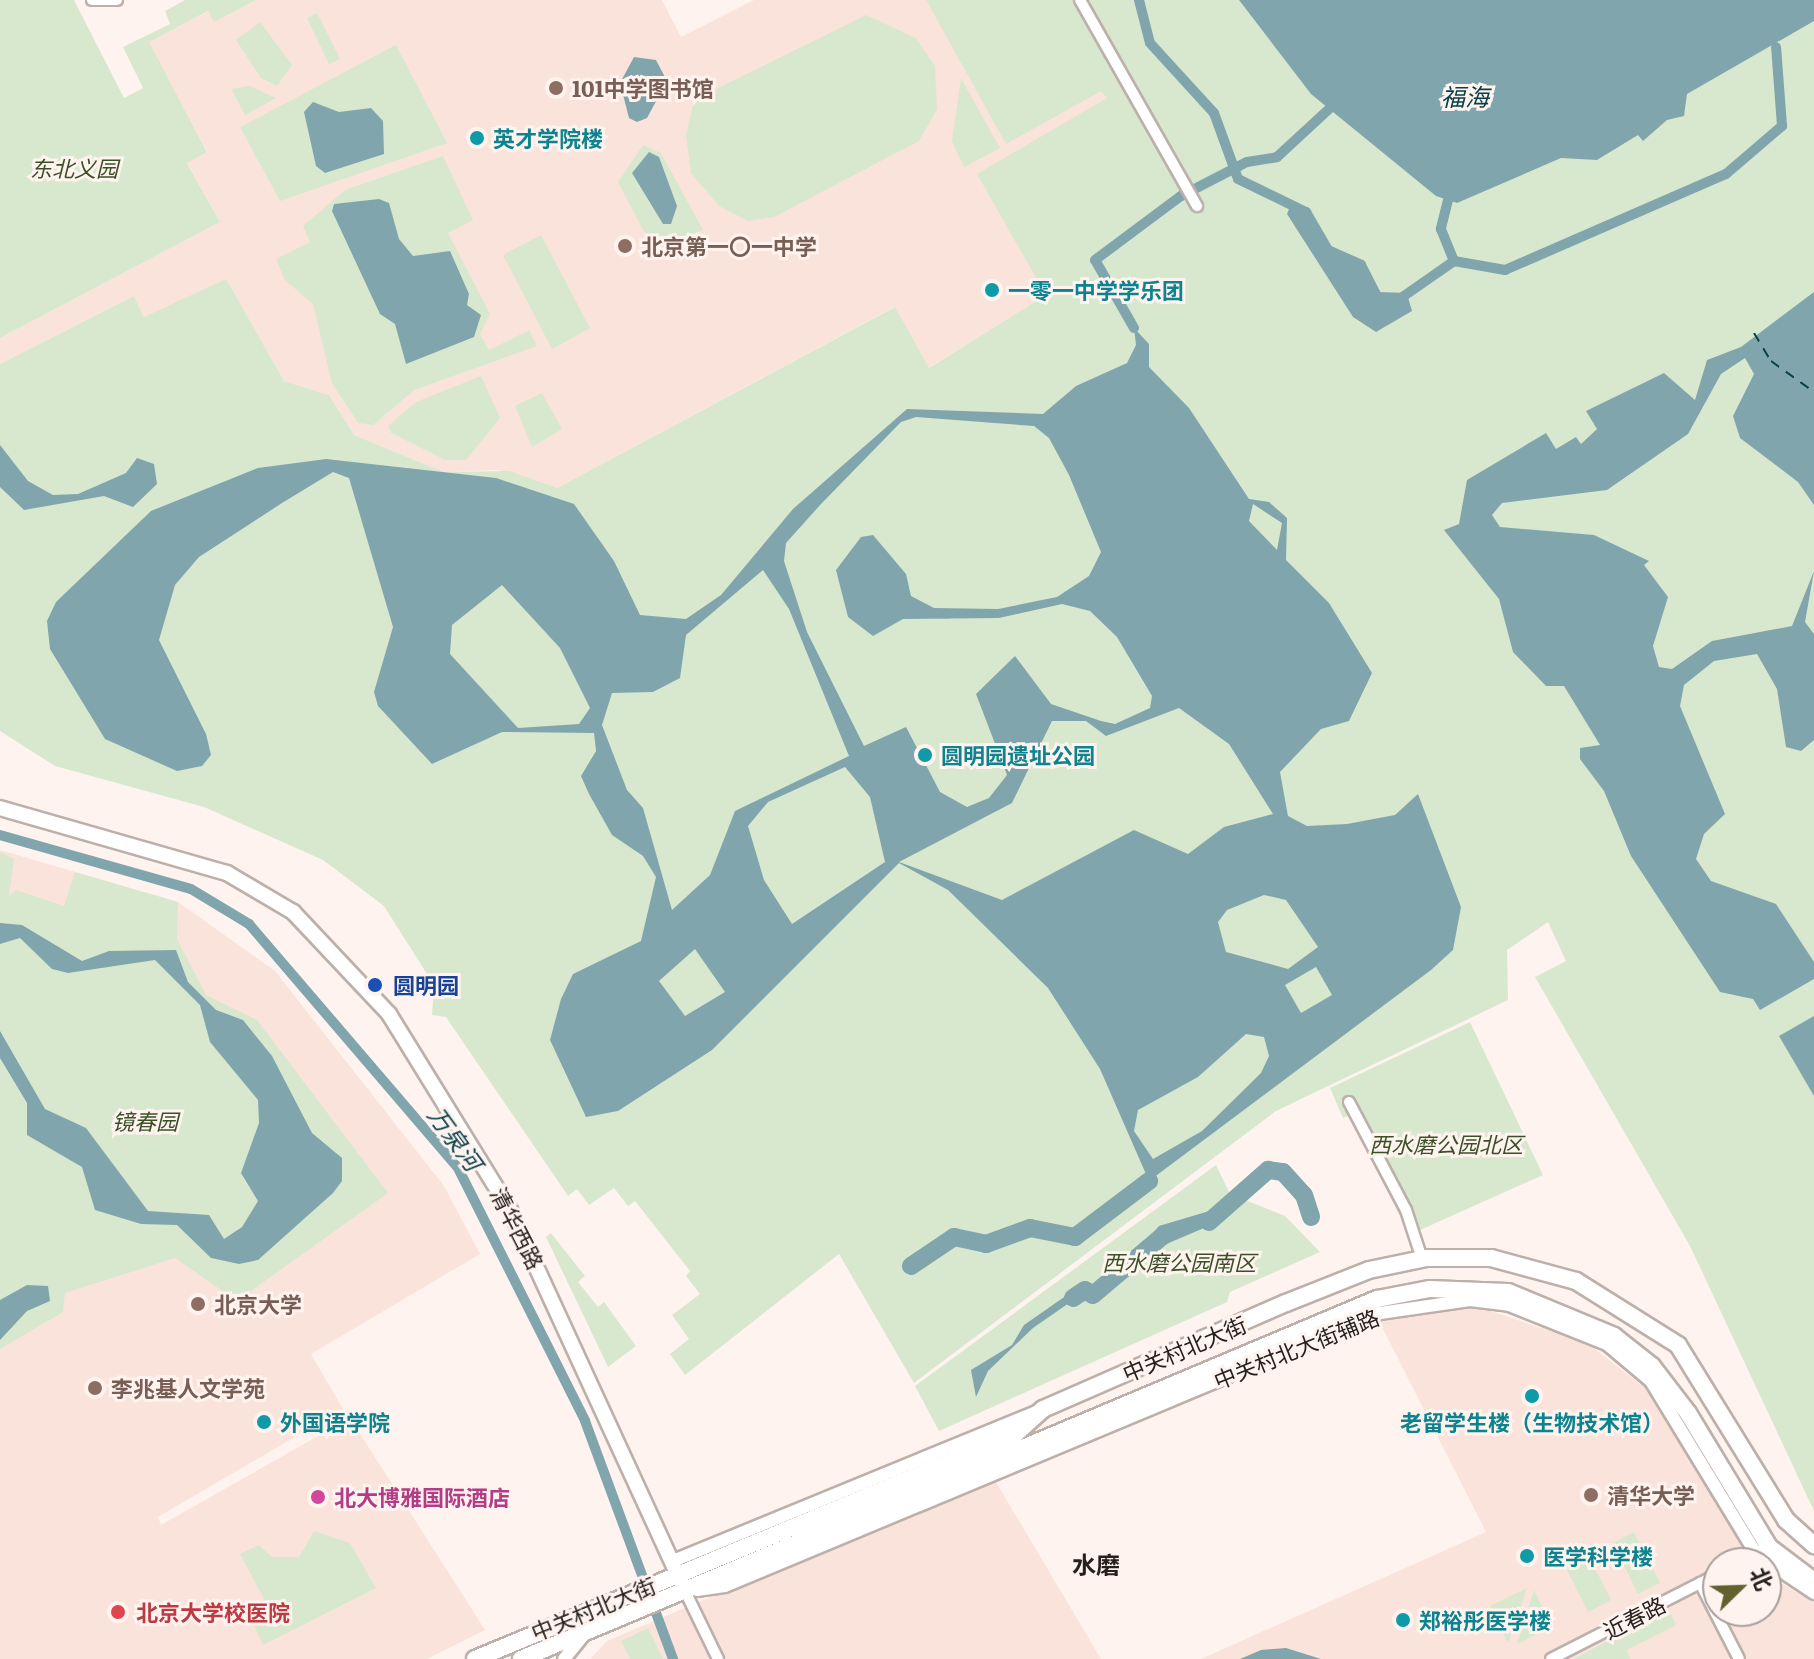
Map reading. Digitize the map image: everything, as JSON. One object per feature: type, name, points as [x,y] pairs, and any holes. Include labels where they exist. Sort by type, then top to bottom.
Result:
[{"type":"main road","name":"清华西路","points":[[0,808],[227,873],[293,912],[389,1014],[480,1155],[685,1591]]},
{"type":"main road","name":"中关村北大街","points":[[475,1659],[655,1583],[676,1568],[834,1510],[1013,1436],[1043,1409],[1333,1285],[1422,1259],[1491,1258],[1576,1281],[1678,1345],[1786,1520],[1814,1545]]},
{"type":"main road","name":"中关村北大街","points":[[526,1658],[588,1629],[1377,1299],[1430,1289],[1508,1292],[1614,1336],[1652,1366],[1688,1413],[1760,1547]]},
{"type":"main road","points":[[799,1509],[834,1510]]},
{"type":"main road","name":"中关村北大街","points":[[1782,1562],[1814,1581]]},
{"type":"street","points":[[92,0],[117,0]]},
{"type":"street","points":[[1080,0],[1197,206]]},
{"type":"street","points":[[1349,1102],[1406,1210],[1422,1259]]},
{"type":"street","points":[[676,1568],[799,1509],[1043,1409]]},
{"type":"street","points":[[1782,1567],[1814,1593]]},
{"type":"street","points":[[1700,1583],[1739,1659]]},
{"type":"street","name":"近春路","points":[[1551,1659],[1700,1583]]},
{"type":"street","points":[[685,1591],[718,1659]]},
{"type":"street","points":[[564,1659],[588,1629]]},
{"type":"shaded area","name":"北京第一〇一中学","points":[[256,0],[662,0],[681,37],[754,0],[1050,0],[1107,98],[1032,269],[1047,295],[928,368],[894,307],[557,488],[542,486],[498,470],[444,472],[354,435],[329,395],[284,381],[226,280],[144,317],[134,296],[0,364],[0,338],[220,222],[187,162],[207,151],[148,42],[209,11],[215,21]]},
{"type":"shaded area","name":"北京大学","points":[[0,850],[178,902],[275,971],[444,1186],[480,1254],[311,1354],[343,1409],[158,1517],[161,1525],[350,1418],[485,1630],[427,1659],[0,1659]]},
{"type":"shaded area","name":"清华大学","points":[[1469,1304],[1587,1343],[1658,1398],[1746,1547],[1702,1547],[1702,1627],[1782,1627],[1782,1584],[1814,1603],[1814,1659],[1201,1659],[1486,1532],[1379,1321],[1425,1306]]},
{"type":"shaded area","points":[[993,1477],[1101,1659],[590,1659],[607,1641]]},
{"type":"green space","name":"东北义园","points":[[0,0],[74,0],[124,98],[143,88],[123,47],[170,24],[165,11],[185,0],[256,0],[214,22],[208,11],[149,42],[207,152],[187,163],[220,222],[0,338]]},
{"type":"green space","name":"圆明园遗址公园","points":[[926,0],[1814,0],[1814,1511],[1690,1246],[1535,977],[1566,961],[1548,922],[1507,950],[1508,1000],[1276,1111],[914,1383],[839,1254],[685,1375],[670,1354],[689,1339],[672,1315],[700,1294],[686,1276],[690,1271],[635,1201],[628,1206],[614,1188],[589,1205],[577,1189],[568,1196],[446,1017],[432,1015],[434,985],[384,906],[323,860],[204,807],[55,766],[0,731],[0,364],[134,296],[144,317],[226,279],[284,381],[329,395],[354,435],[444,472],[509,471],[557,488],[895,307],[929,368],[1046,295],[977,174],[1107,98],[1101,91],[1006,144]]},
{"type":"green space","points":[[317,13],[340,59],[329,64],[307,18]]},
{"type":"green space","points":[[866,15],[916,38],[935,66],[937,109],[919,141],[774,217],[748,221],[719,206],[691,173],[686,135],[694,100]]},
{"type":"green space","points":[[260,22],[292,65],[277,86],[261,78],[236,40]]},
{"type":"green space","points":[[396,45],[447,143],[280,201],[240,127]]},
{"type":"green space","points":[[961,78],[1000,148],[964,167],[952,141]]},
{"type":"green space","points":[[250,86],[276,98],[245,115],[231,89]]},
{"type":"green space","points":[[643,145],[661,153],[703,230],[653,249],[618,182]]},
{"type":"green space","points":[[443,156],[473,220],[448,233],[490,314],[480,334],[489,350],[529,330],[537,346],[414,390],[373,425],[358,423],[332,383],[313,304],[285,280],[276,259],[310,242],[303,226],[345,190]]},
{"type":"green space","points":[[541,235],[590,328],[552,349],[503,255]]},
{"type":"green space","points":[[481,376],[500,418],[466,460],[445,460],[391,433],[388,426],[416,402]]},
{"type":"green space","points":[[542,393],[562,429],[532,447],[515,406]]},
{"type":"green space","name":"镜春园","points":[[0,852],[14,859],[9,896],[16,890],[64,906],[75,872],[178,902],[177,939],[206,995],[257,1020],[388,1193],[237,1301],[175,1258],[65,1293],[63,1312],[0,1349]]},
{"type":"green space","name":"西水磨公园北区","points":[[1470,1022],[1543,1175],[1409,1235],[1354,1114],[1343,1118],[1330,1088]]},
{"type":"green space","name":"西水磨公园南区","points":[[1216,1165],[1230,1194],[1285,1216],[1320,1252],[1230,1292],[1227,1302],[939,1431],[915,1386]]},
{"type":"green space","points":[[551,1233],[585,1276],[578,1282],[598,1307],[604,1302],[636,1346],[608,1367],[546,1237]]},
{"type":"green space","points":[[314,1531],[350,1543],[376,1588],[263,1645],[247,1610],[264,1599],[240,1554],[259,1545],[272,1557],[299,1557]]},
{"type":"green space","points":[[1634,1532],[1660,1583],[1638,1594],[1613,1543]]},
{"type":"green space","points":[[1588,1555],[1611,1600],[1588,1612],[1565,1566]]},
{"type":"green space","points":[[1527,1588],[1508,1643],[1490,1606]]},
{"type":"green space","points":[[1534,1590],[1552,1627],[1517,1644]]},
{"type":"green space","points":[[1668,1608],[1676,1625],[1627,1650],[1630,1659],[1574,1659]]},
{"type":"green space","points":[[648,1628],[663,1659],[630,1659],[621,1641]]},
{"type":"water","name":"福海","points":[[1239,0],[1814,0],[1814,21],[1687,94],[1684,116],[1667,120],[1643,141],[1638,135],[1597,160],[1561,158],[1457,203],[1436,196],[1311,94]]},
{"type":"water","points":[[634,57],[656,60],[667,81],[647,118],[637,122],[629,118],[620,83]]},
{"type":"water","points":[[313,102],[339,112],[371,108],[383,121],[384,154],[325,173],[316,166],[304,112]]},
{"type":"water","points":[[649,152],[659,157],[677,206],[671,224],[663,224],[632,173]]},
{"type":"water","points":[[379,199],[389,203],[399,239],[413,256],[450,251],[469,294],[467,305],[481,315],[474,337],[406,364],[395,324],[380,314],[332,211],[334,204]]},
{"type":"water","points":[[1291,204],[1306,212],[1328,250],[1361,265],[1377,297],[1407,294],[1412,311],[1376,332],[1353,317],[1287,214]]},
{"type":"water","points":[[1814,292],[1814,505],[1798,482],[1740,438],[1733,416],[1754,374],[1745,358],[1721,374],[1688,434],[1607,490],[1502,503],[1492,515],[1500,527],[1594,535],[1649,561],[1644,565],[1668,597],[1653,646],[1659,667],[1672,669],[1712,641],[1792,626],[1814,571],[1805,622],[1814,634],[1814,740],[1801,751],[1786,747],[1777,689],[1757,654],[1714,661],[1684,685],[1680,706],[1725,814],[1704,834],[1696,859],[1711,881],[1776,904],[1814,962],[1814,979],[1760,1010],[1753,999],[1720,992],[1631,856],[1604,791],[1580,759],[1580,748],[1600,745],[1564,686],[1546,686],[1513,652],[1499,599],[1444,530],[1459,524],[1467,480],[1546,433],[1556,449],[1576,437],[1581,444],[1597,429],[1586,411],[1664,373],[1695,400],[1707,360],[1741,347]]},
{"type":"water","points":[[1134,328],[1149,344],[1149,367],[1189,408],[1249,499],[1269,502],[1287,518],[1286,560],[1329,603],[1372,673],[1349,721],[1321,729],[1280,772],[1288,816],[1307,826],[1347,824],[1395,815],[1418,794],[1461,907],[1453,950],[1431,970],[1149,1181],[1100,1069],[1048,988],[948,890],[899,863],[712,1050],[618,1111],[586,1117],[550,1040],[561,999],[573,974],[641,941],[656,877],[643,856],[612,835],[581,776],[596,751],[594,733],[502,732],[432,764],[378,706],[374,692],[393,627],[349,478],[333,472],[282,503],[199,557],[175,585],[159,640],[206,734],[211,755],[202,766],[177,771],[105,739],[50,649],[47,621],[56,602],[151,511],[258,468],[326,459],[496,478],[574,504],[614,561],[640,615],[686,619],[721,595],[793,509],[907,409],[1043,414],[1076,386],[1127,363],[1136,345]],"holes":[[[916,417],[1034,426],[1049,438],[1069,475],[1101,552],[1089,576],[1057,597],[998,609],[934,608],[911,596],[906,574],[873,535],[861,537],[836,570],[848,617],[873,636],[903,619],[999,618],[1062,604],[1090,611],[1117,637],[1152,696],[1150,708],[1115,724],[1051,704],[1015,656],[976,694],[1007,775],[989,798],[967,807],[940,792],[906,727],[864,746],[807,632],[784,561],[786,543],[901,422]],[[1253,504],[1282,523],[1277,550],[1249,521]],[[763,570],[789,609],[849,756],[735,811],[710,875],[672,910],[643,808],[627,790],[602,725],[612,693],[653,692],[680,678],[686,635]],[[502,585],[560,648],[590,708],[579,724],[518,728],[450,654],[452,625]],[[1179,708],[1229,744],[1273,814],[1224,827],[1188,854],[1134,830],[1002,900],[899,862],[1012,803],[1052,721],[1086,721],[1106,736]],[[845,767],[870,797],[885,862],[792,924],[764,880],[748,826],[768,802]],[[1264,895],[1286,900],[1318,947],[1288,969],[1226,952],[1218,922],[1227,910]],[[695,949],[725,992],[685,1016],[659,981]],[[1316,967],[1332,995],[1301,1013],[1285,985]],[[1246,1034],[1264,1037],[1269,1056],[1261,1073],[1202,1131],[1153,1159],[1134,1131],[1138,1110],[1198,1077]]]},
{"type":"water","points":[[0,445],[28,481],[53,495],[78,494],[126,473],[137,458],[154,464],[157,484],[133,507],[104,496],[24,510],[0,487]]},
{"type":"water","points":[[0,923],[22,925],[82,961],[109,951],[176,950],[188,982],[216,1010],[243,1020],[272,1056],[312,1133],[342,1158],[342,1181],[333,1193],[258,1260],[239,1264],[211,1258],[177,1225],[141,1224],[95,1210],[82,1167],[27,1135],[27,1103],[0,1058],[0,1031],[45,1109],[86,1128],[148,1211],[209,1215],[224,1239],[242,1227],[258,1201],[241,1173],[259,1123],[258,1100],[210,1042],[200,1005],[155,960],[68,973],[52,969],[20,938],[0,944]]},
{"type":"water","points":[[1814,1016],[1814,1096],[1779,1036]]},
{"type":"water","points":[[1226,1206],[1211,1225],[1143,1254],[1091,1296],[1082,1294],[1033,1328],[988,1371],[976,1397],[971,1370],[1012,1345],[1024,1325],[1080,1286],[1094,1287],[1120,1270],[1159,1226]]},
{"type":"water","points":[[27,1285],[48,1286],[50,1301],[27,1311],[0,1340],[0,1300]]},
{"type":"water","points":[[1286,1648],[1321,1659],[1240,1659],[1261,1650]]},
{"type":"waterway","points":[[1139,0],[1150,43],[1214,113],[1238,179],[1306,212],[1328,250],[1361,265],[1377,297],[1401,298],[1454,261],[1505,270],[1726,174],[1782,126],[1776,47]]},
{"type":"waterway","points":[[1134,328],[1095,260],[1181,196],[1247,162],[1277,157],[1329,109]]},
{"type":"waterway","points":[[1448,200],[1441,229],[1454,261]]},
{"type":"waterway","name":"万泉河","points":[[0,835],[191,889],[249,924],[458,1168],[585,1421],[673,1659]]},
{"type":"waterway","points":[[1209,1222],[1268,1170],[1283,1172],[1304,1195],[1311,1217]]},
{"type":"waterway","points":[[911,1266],[954,1237],[986,1244],[1030,1228],[1075,1237],[1149,1181]]},
{"type":"waterway","points":[[1073,1298],[1085,1290],[1093,1295],[1165,1234]]},
{"type":"ferry route","points":[[1754,333],[1771,361],[1814,392]]},
{"type":"place","name":"101中学图书馆","points":[[556,88]]},
{"type":"place","name":"英才学院楼","points":[[477,138]]},
{"type":"place","name":"北京第一〇一中学","points":[[625,246]]},
{"type":"place","name":"一零一中学学乐团","points":[[992,290]]},
{"type":"place","name":"圆明园遗址公园","points":[[925,755]]},
{"type":"place","name":"圆明园","points":[[375,985]]},
{"type":"place","name":"北京大学","points":[[198,1304]]},
{"type":"place","name":"李兆基人文学苑","points":[[95,1388]]},
{"type":"place","name":"老留学生楼（生物技术馆）","points":[[1532,1396]]},
{"type":"place","name":"外国语学院","points":[[264,1422]]},
{"type":"place","name":"清华大学","points":[[1591,1495]]},
{"type":"place","name":"北大博雅国际酒店","points":[[318,1497]]},
{"type":"place","name":"医学科学楼","points":[[1527,1556]]},
{"type":"place","name":"北京大学校医院","points":[[118,1612]]},
{"type":"place","name":"郑裕彤医学楼","points":[[1403,1620]]},
{"type":"district","name":"水磨","points":[[1096,1564]]}]
